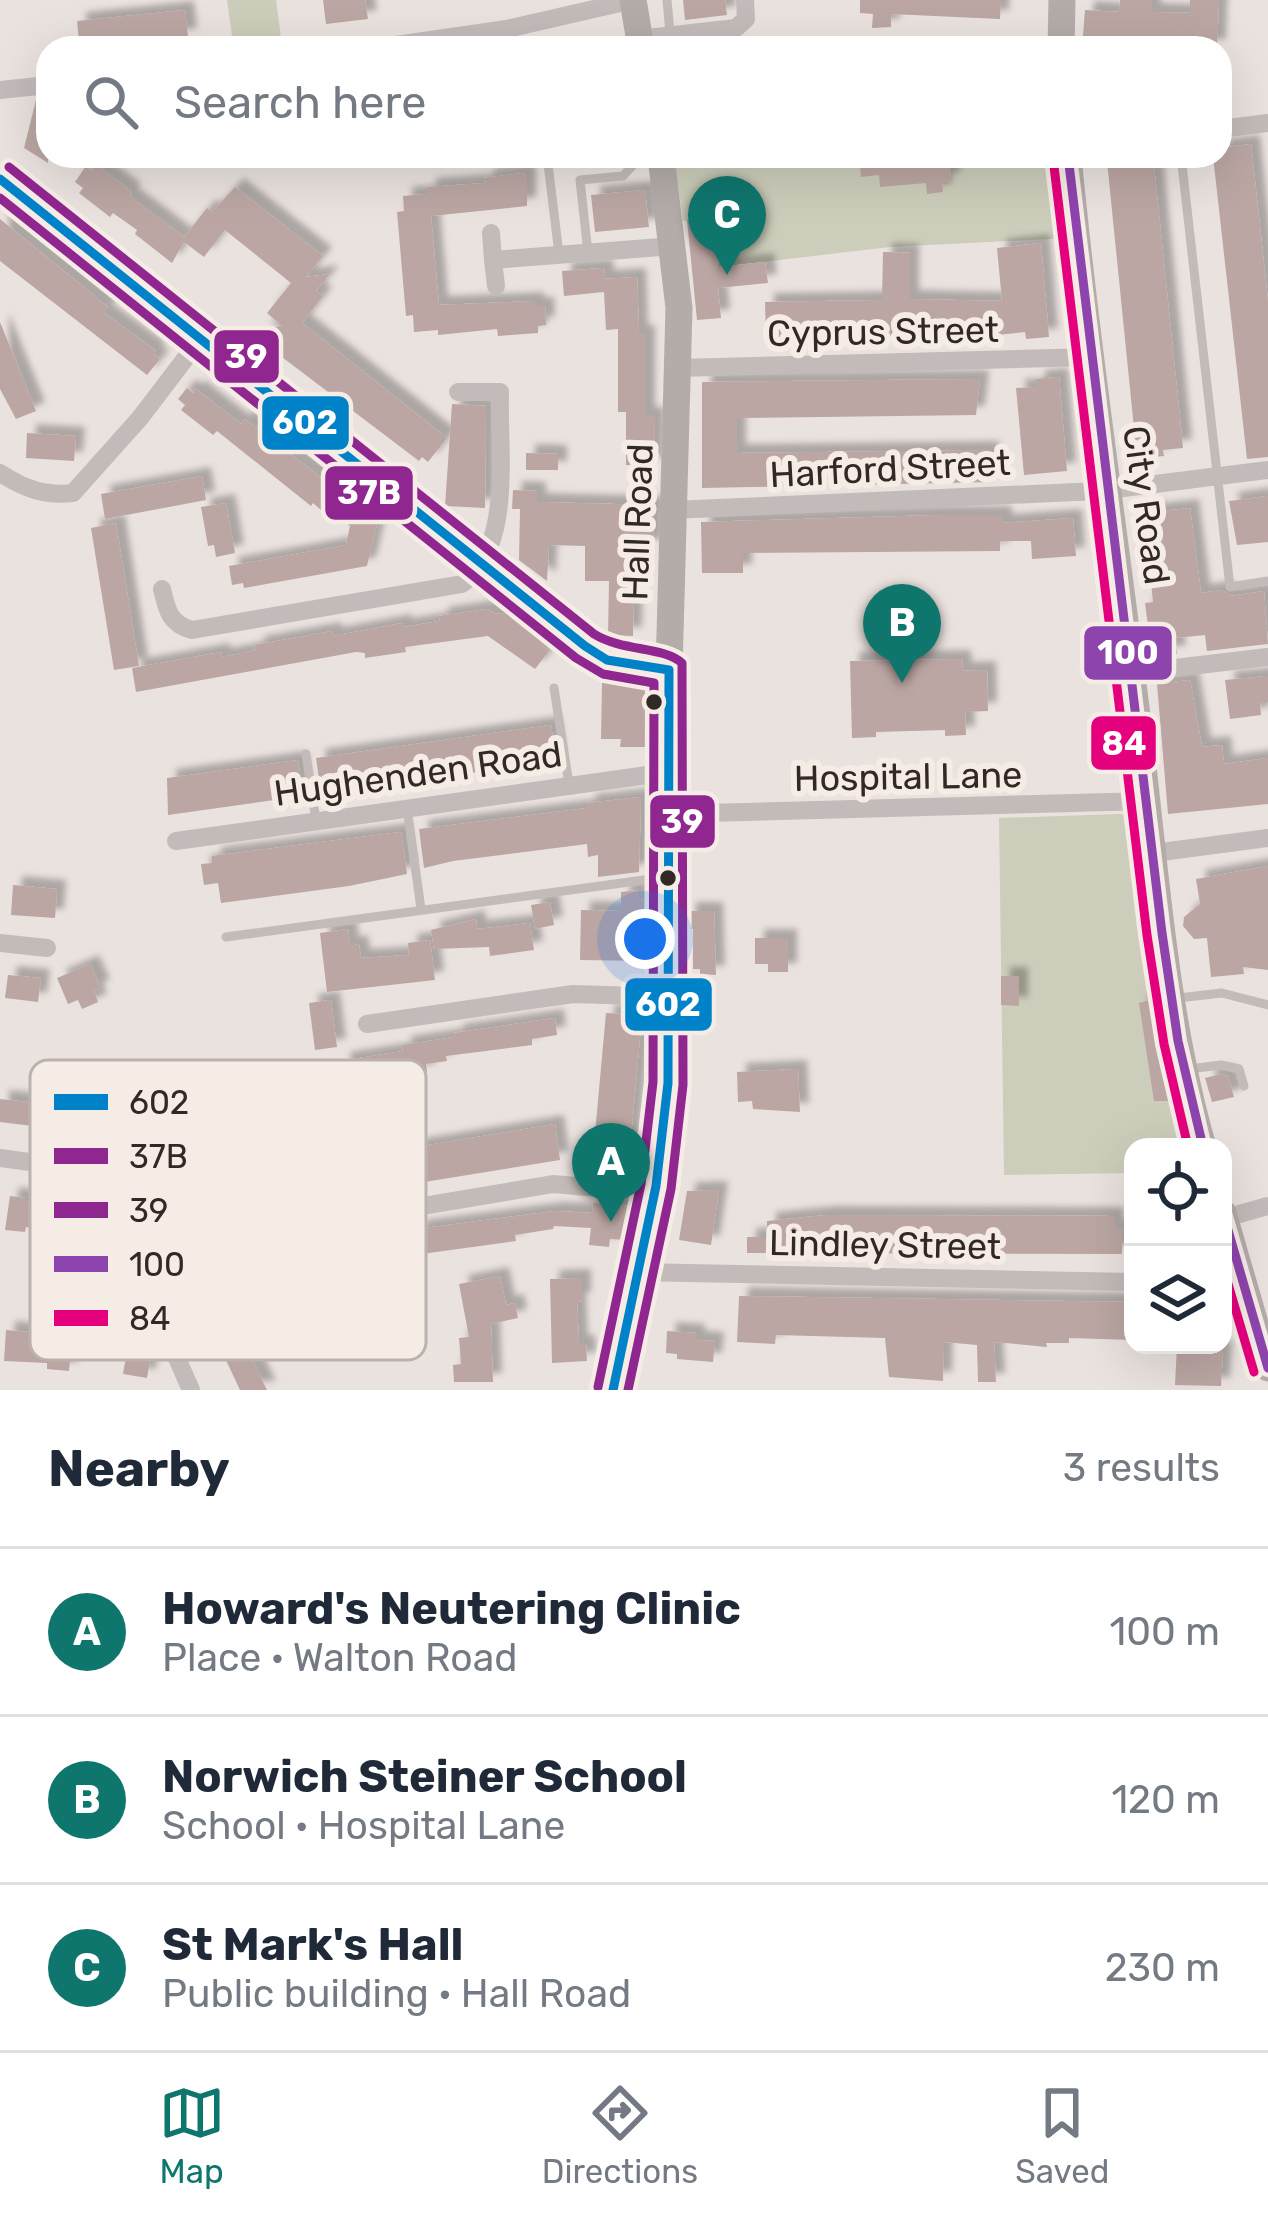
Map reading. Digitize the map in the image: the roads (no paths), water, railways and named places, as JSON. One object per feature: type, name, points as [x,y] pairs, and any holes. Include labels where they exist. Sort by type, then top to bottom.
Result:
[{"type":"street","points":[[458,36],[633,0],[639,36]]},
{"type":"street","points":[[661,36],[736,28],[746,19],[745,0]]},
{"type":"street","points":[[1060,36],[1062,0]]},
{"type":"street","points":[[0,90],[36,86]]},
{"type":"street","points":[[1232,128],[1268,124]]},
{"type":"street","name":"Hall Road","points":[[614,1390],[654,1193],[668,1083],[669,670],[679,283],[663,168]]},
{"type":"street","name":"City Road","points":[[1069,168],[1172,998],[1201,1138]]},
{"type":"street","points":[[0,178],[585,646],[607,659],[669,670]]},
{"type":"street","points":[[491,232],[496,286]]},
{"type":"street","points":[[494,260],[674,246]]},
{"type":"street","points":[[0,473],[20,486],[50,495],[74,494],[201,338]]},
{"type":"street","name":"Cyprus Street","points":[[679,368],[1090,357]]},
{"type":"street","points":[[162,589],[169,616],[192,630],[451,588],[476,574],[494,541],[498,515],[500,392],[458,392]]},
{"type":"street","name":"Harford Street","points":[[672,510],[1110,489],[1268,470]]},
{"type":"street","points":[[1132,673],[1268,657]]},
{"type":"street","name":"Hughenden Road","points":[[176,842],[669,772]]},
{"type":"street","name":"Hospital Lane","points":[[669,814],[1148,801]]},
{"type":"street","points":[[1154,854],[1268,838]]},
{"type":"street","points":[[0,943],[47,948]]},
{"type":"street","points":[[368,1024],[573,994],[670,997]]},
{"type":"street","points":[[0,1158],[30,1162]]},
{"type":"street","points":[[426,1205],[553,1184],[654,1193]]},
{"type":"street","points":[[1232,1214],[1268,1206]]},
{"type":"street","points":[[1228,1246],[1233,1280],[1268,1368]]},
{"type":"street","name":"Lindley Street","points":[[636,1272],[1124,1282]]},
{"type":"street","points":[[178,1360],[191,1390]]},
{"type":"lane","points":[[667,0],[670,33]]},
{"type":"lane","points":[[548,168],[559,254]]},
{"type":"lane","points":[[588,253],[580,180],[623,176],[630,168]]},
{"type":"lane","points":[[1182,168],[1229,587],[1268,580]]},
{"type":"lane","points":[[554,688],[569,784]]},
{"type":"lane","points":[[306,754],[316,820]]},
{"type":"lane","points":[[407,808],[421,909]]},
{"type":"lane","points":[[226,938],[669,876]]},
{"type":"lane","points":[[1172,998],[1222,993],[1268,1005]]},
{"type":"lane","points":[[1184,1070],[1221,1065],[1239,1069],[1244,1086]]},
{"type":"place","name":"St Mark's Hall","points":[[727,275]]},
{"type":"place","name":"Norwich Steiner School","points":[[902,683]]},
{"type":"place","name":"Howard's Neutering Clinic","points":[[611,1222]]}]
